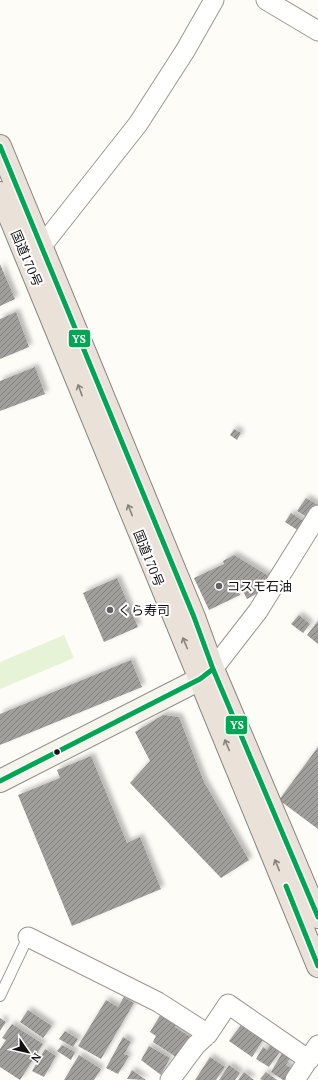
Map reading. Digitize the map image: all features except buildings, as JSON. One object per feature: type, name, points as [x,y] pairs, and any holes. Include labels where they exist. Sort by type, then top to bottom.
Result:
[{"type":"highway","name":"国道170号","points":[[0,146],[194,617],[207,674],[318,966]]},
{"type":"highway","name":"国道170号","points":[[0,193],[207,674],[318,917]]},
{"type":"street","points":[[41,247],[138,124],[185,51],[214,0]]},
{"type":"street","points":[[266,0],[318,31]]},
{"type":"street","points":[[0,781],[207,674],[258,611],[318,515]]},
{"type":"street","points":[[28,937],[158,1002],[208,1034]]},
{"type":"street","points":[[170,1080],[196,1045],[208,1034],[228,1004],[313,1053],[295,1080]]},
{"type":"lane","points":[[0,996],[28,937]]},
{"type":"green space","points":[[64,635],[74,658],[0,689],[0,662]]},
{"type":"transit line","name":"YS","points":[[0,146],[194,617],[213,669],[318,917]]},
{"type":"transit line","name":"YS","points":[[0,781],[200,679],[213,669]]},
{"type":"transit line","name":"YS","points":[[286,886],[318,966]]},
{"type":"place","name":"コスモ石油","points":[[219,586]]},
{"type":"place","name":"くら寿司","points":[[110,610]]}]
